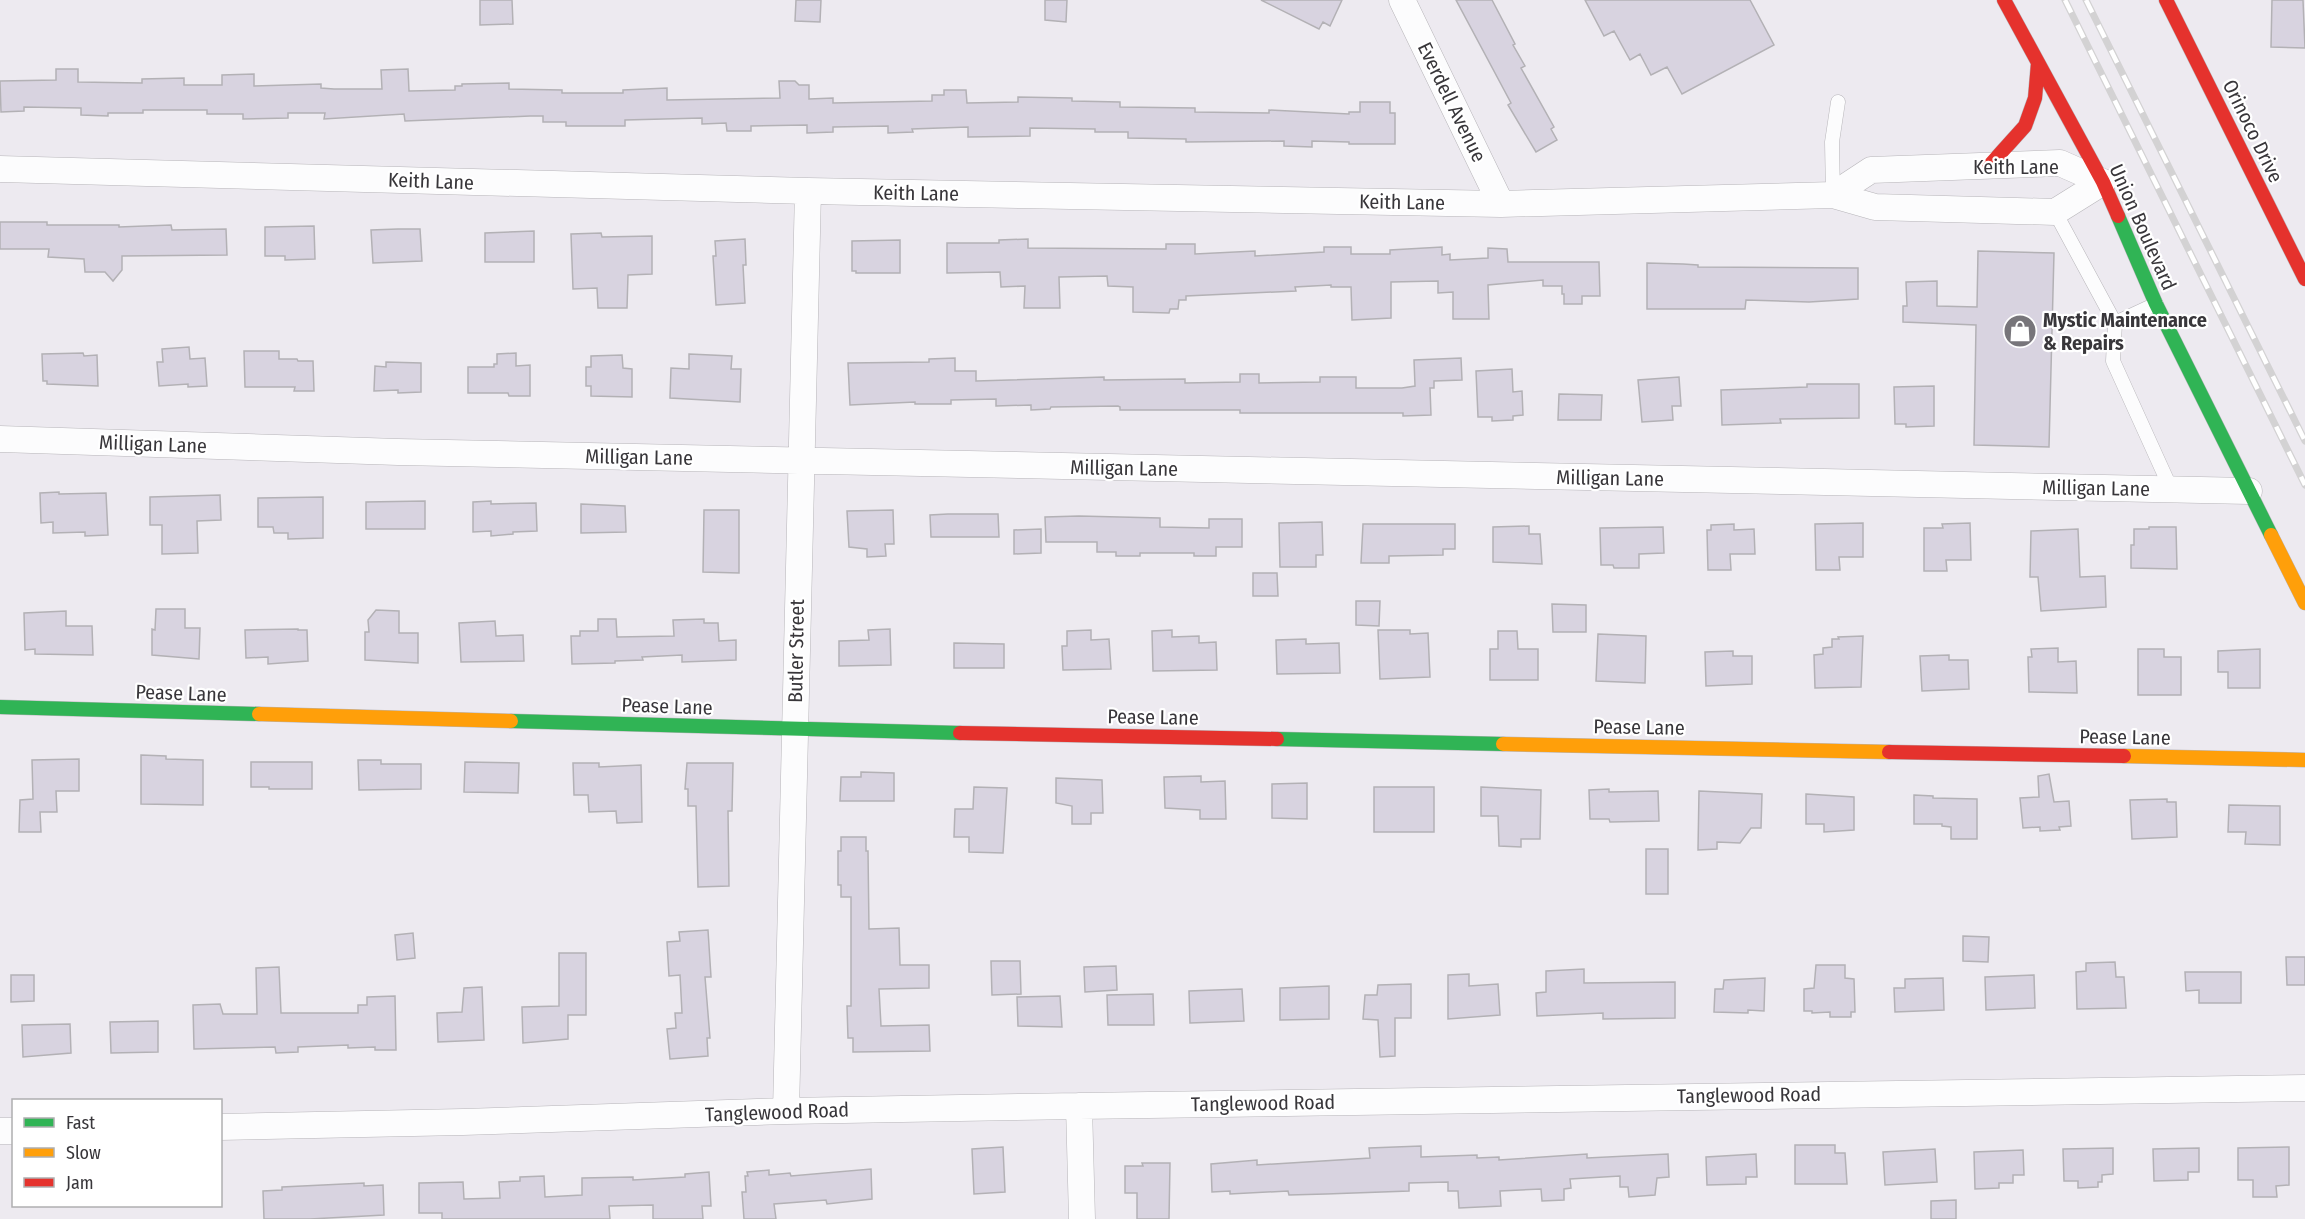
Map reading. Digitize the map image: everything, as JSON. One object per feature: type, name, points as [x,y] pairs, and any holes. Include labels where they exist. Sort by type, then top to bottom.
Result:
[{"type":"street","name":"Everdell Avenue","points":[[1402,0],[1501,204]]},
{"type":"street","name":"Union Boulevard","points":[[2004,0],[2103,182],[2156,304],[2305,603]]},
{"type":"street","name":"Orinoco Drive","points":[[2166,0],[2305,279]]},
{"type":"street","points":[[1989,166],[2025,126],[2035,98],[2038,63]]},
{"type":"street","name":"Keith Lane","points":[[1833,195],[1871,170],[2060,163],[2103,182]]},
{"type":"street","name":"Keith Lane","points":[[0,170],[808,191],[1501,204],[1833,195],[1875,207],[2055,212],[2103,182]]},
{"type":"street","name":"Butler Street","points":[[786,1111],[808,191]]},
{"type":"street","name":"Milligan Lane","points":[[0,439],[387,452],[2249,491]]},
{"type":"street","name":"Pease Lane","points":[[0,706],[795,729],[2305,760]]},
{"type":"street","name":"Tanglewood Road","points":[[222,1127],[475,1122],[786,1111],[2305,1088]]},
{"type":"street","points":[[1079,1106],[1082,1219]]},
{"type":"lane","points":[[1833,195],[1832,142],[1838,102]]},
{"type":"lane","points":[[2055,212],[2115,323],[2112,361],[2170,489]]},
{"type":"lane","points":[[2115,323],[2156,304]]},
{"type":"building","points":[[480,0],[512,0],[513,24],[480,25]]},
{"type":"building","points":[[796,0],[821,0],[820,22],[795,21]]},
{"type":"building","points":[[1045,0],[1067,0],[1066,22],[1045,20]]},
{"type":"building","points":[[1261,0],[1342,0],[1330,26],[1323,22],[1319,29]]},
{"type":"building","points":[[1456,0],[1492,0],[1525,66],[1521,68],[1554,127],[1551,129],[1557,140],[1536,152],[1508,105],[1511,103]]},
{"type":"building","points":[[1585,0],[1750,0],[1774,45],[1682,94],[1667,67],[1651,75],[1640,54],[1630,60],[1614,31],[1604,36]]},
{"type":"building","points":[[2272,0],[2303,0],[2305,48],[2271,47]]},
{"type":"building","points":[[56,69],[78,69],[78,82],[142,83],[142,79],[184,78],[184,85],[222,85],[222,75],[254,74],[254,86],[321,84],[321,88],[382,89],[381,70],[408,69],[409,91],[455,90],[455,86],[462,86],[462,84],[509,83],[509,89],[562,90],[562,93],[623,93],[623,90],[667,88],[667,100],[780,98],[779,81],[795,81],[799,85],[809,85],[809,99],[833,98],[833,103],[932,101],[932,95],[944,95],[944,90],[966,90],[967,103],[1018,102],[1018,97],[1072,98],[1072,101],[1120,102],[1120,107],[1195,108],[1195,112],[1269,113],[1269,110],[1349,114],[1349,112],[1360,112],[1360,102],[1390,102],[1390,113],[1395,113],[1395,144],[1312,141],[1312,147],[1284,146],[1284,141],[1186,142],[1186,139],[1128,138],[1128,132],[1095,132],[1095,129],[1030,128],[1030,136],[968,137],[968,127],[912,129],[913,132],[888,133],[888,126],[833,127],[833,132],[807,133],[807,125],[751,126],[751,131],[727,131],[726,123],[702,124],[702,118],[625,120],[625,126],[566,126],[566,122],[543,122],[543,116],[405,121],[404,114],[324,119],[325,113],[288,113],[288,118],[243,119],[243,114],[207,114],[207,110],[143,110],[143,113],[108,113],[108,116],[81,115],[81,108],[24,107],[24,111],[1,112],[0,81],[56,80]]},
{"type":"building","points":[[0,222],[47,222],[47,225],[119,225],[119,227],[171,225],[172,230],[226,229],[227,255],[122,256],[122,270],[113,281],[105,272],[85,272],[84,259],[48,257],[49,249],[0,249]]},
{"type":"building","points":[[314,226],[315,259],[285,260],[285,256],[265,256],[265,227]]},
{"type":"building","points":[[420,229],[422,261],[373,263],[371,230]]},
{"type":"building","points":[[534,231],[534,262],[485,262],[485,233]]},
{"type":"building","points":[[601,233],[602,237],[652,236],[652,274],[628,275],[627,308],[598,308],[597,288],[573,289],[571,234]]},
{"type":"building","points":[[745,239],[746,265],[743,265],[745,303],[716,305],[713,256],[716,256],[715,241]]},
{"type":"building","points":[[1028,239],[1028,248],[1166,249],[1166,244],[1195,244],[1195,254],[1255,251],[1255,256],[1324,252],[1324,247],[1351,247],[1351,254],[1390,254],[1390,250],[1442,247],[1442,255],[1450,254],[1450,260],[1488,258],[1488,248],[1507,249],[1508,262],[1599,262],[1600,296],[1582,296],[1582,304],[1564,304],[1562,286],[1543,286],[1543,280],[1488,285],[1489,319],[1453,319],[1453,292],[1438,293],[1438,281],[1391,282],[1391,318],[1352,320],[1351,287],[1331,287],[1331,285],[1295,287],[1296,291],[1186,296],[1186,300],[1179,300],[1178,309],[1170,309],[1169,313],[1133,312],[1133,287],[1108,286],[1107,276],[1059,277],[1060,308],[1024,308],[1025,286],[1001,287],[1000,272],[947,273],[947,243],[999,243],[999,240]]},
{"type":"building","points":[[900,240],[900,273],[856,273],[852,271],[852,241]]},
{"type":"building","points":[[1978,251],[2054,253],[2049,447],[1974,445],[1976,325],[1903,322],[1903,306],[1907,306],[1906,282],[1937,281],[1937,306],[1977,307]]},
{"type":"building","points":[[1647,263],[1698,265],[1698,267],[1858,268],[1858,299],[1809,302],[1746,300],[1745,309],[1647,309]]},
{"type":"building","points":[[189,347],[190,359],[205,358],[207,386],[188,387],[188,384],[159,386],[157,362],[163,362],[162,349]]},
{"type":"building","points":[[244,351],[279,351],[279,359],[313,361],[314,391],[294,391],[295,387],[245,387]]},
{"type":"building","points":[[83,353],[84,356],[97,355],[98,386],[47,384],[47,381],[43,381],[42,354]]},
{"type":"building","points":[[516,353],[516,366],[530,365],[530,396],[509,396],[508,393],[468,393],[468,367],[494,367],[494,364],[497,364],[497,354]]},
{"type":"building","points":[[689,354],[732,356],[731,369],[741,369],[740,402],[670,398],[671,368],[689,369]]},
{"type":"building","points":[[622,355],[623,368],[632,369],[632,397],[591,396],[591,386],[586,386],[586,367],[591,367],[591,356]]},
{"type":"building","points":[[955,358],[955,371],[976,371],[976,381],[1104,377],[1104,380],[1185,379],[1185,383],[1240,382],[1240,374],[1259,374],[1259,383],[1320,382],[1320,377],[1356,377],[1356,388],[1402,388],[1415,386],[1414,360],[1461,358],[1462,380],[1434,381],[1434,388],[1430,388],[1431,415],[1240,413],[1240,410],[1120,410],[1118,406],[1051,407],[1050,409],[1031,410],[1031,405],[996,406],[996,399],[951,400],[951,404],[915,404],[915,402],[850,405],[848,363],[929,362],[929,359]]},
{"type":"building","points":[[386,362],[421,363],[421,392],[374,391],[375,366],[386,367]]},
{"type":"building","points":[[1512,369],[1513,392],[1522,391],[1523,415],[1513,416],[1513,420],[1492,421],[1492,417],[1478,417],[1476,371]]},
{"type":"building","points":[[1679,377],[1681,406],[1672,406],[1673,420],[1642,422],[1638,380]]},
{"type":"building","points":[[1807,384],[1859,384],[1859,418],[1780,419],[1781,423],[1722,425],[1721,390],[1807,387]]},
{"type":"building","points":[[1934,386],[1934,426],[1906,427],[1906,424],[1895,424],[1894,387]]},
{"type":"building","points":[[1559,394],[1602,395],[1601,420],[1558,420]]},
{"type":"building","points":[[59,492],[59,494],[106,493],[108,535],[85,536],[85,532],[53,533],[53,522],[41,523],[40,493]]},
{"type":"building","points":[[220,495],[221,520],[197,521],[198,553],[162,554],[162,525],[150,525],[150,497]]},
{"type":"building","points":[[323,497],[323,538],[288,539],[288,533],[274,533],[273,527],[258,527],[258,498]]},
{"type":"building","points":[[425,501],[425,529],[366,529],[366,502]]},
{"type":"building","points":[[491,501],[491,504],[536,503],[537,531],[491,536],[491,531],[473,532],[473,502]]},
{"type":"building","points":[[581,504],[625,506],[626,532],[581,533]]},
{"type":"building","points":[[704,510],[739,510],[739,573],[703,572]]},
{"type":"building","points":[[893,510],[894,544],[885,544],[886,556],[867,557],[867,549],[849,547],[847,511]]},
{"type":"building","points":[[998,514],[999,537],[931,537],[930,515]]},
{"type":"building","points":[[1045,517],[1160,518],[1160,527],[1209,528],[1209,519],[1242,519],[1242,547],[1216,547],[1216,556],[1194,556],[1194,553],[1140,553],[1140,556],[1116,556],[1116,552],[1097,552],[1097,542],[1046,542]]},
{"type":"building","points":[[1322,522],[1323,555],[1316,555],[1316,567],[1280,567],[1279,523]]},
{"type":"building","points":[[1863,523],[1863,557],[1839,557],[1840,570],[1816,570],[1815,524]]},
{"type":"building","points":[[1970,523],[1971,560],[1946,560],[1947,571],[1924,571],[1924,528],[1943,528],[1942,524]]},
{"type":"building","points":[[1363,524],[1455,524],[1455,549],[1443,549],[1443,555],[1389,556],[1389,563],[1361,563]]},
{"type":"building","points":[[1734,524],[1734,530],[1754,529],[1755,554],[1730,554],[1731,570],[1708,570],[1707,530],[1711,530],[1711,525]]},
{"type":"building","points":[[1529,526],[1529,534],[1540,534],[1542,564],[1493,562],[1493,527]]},
{"type":"building","points":[[1663,527],[1664,553],[1639,554],[1639,568],[1614,568],[1613,565],[1601,565],[1600,528]]},
{"type":"building","points":[[2149,527],[2176,527],[2177,569],[2131,568],[2134,529],[2149,529]]},
{"type":"building","points":[[1041,529],[1041,553],[1014,554],[1014,530]]},
{"type":"building","points":[[2078,529],[2080,577],[2105,576],[2106,607],[2041,611],[2038,577],[2030,577],[2031,531]]},
{"type":"building","points":[[1253,573],[1277,573],[1278,596],[1253,596]]},
{"type":"building","points":[[1356,601],[1380,601],[1379,626],[1356,625]]},
{"type":"building","points":[[1552,604],[1586,605],[1586,632],[1553,632]]},
{"type":"building","points":[[156,609],[185,609],[185,628],[200,628],[199,659],[152,655],[152,629],[155,630]]},
{"type":"building","points":[[376,610],[399,611],[399,633],[418,633],[418,663],[365,660],[365,632],[369,632],[368,620]]},
{"type":"building","points":[[66,611],[66,626],[92,626],[93,655],[35,654],[35,649],[25,650],[24,613]]},
{"type":"building","points":[[598,619],[616,619],[617,637],[674,636],[673,620],[704,619],[704,623],[718,623],[719,641],[736,640],[736,660],[682,662],[682,655],[642,657],[643,660],[615,661],[615,663],[572,664],[571,636],[580,636],[580,631],[598,631]]},
{"type":"building","points":[[495,621],[496,636],[523,635],[524,661],[461,662],[459,623]]},
{"type":"building","points":[[890,629],[891,665],[839,666],[839,641],[869,640],[868,630]]},
{"type":"building","points":[[245,630],[307,630],[308,661],[268,664],[268,657],[246,658]]},
{"type":"building","points":[[1091,630],[1091,640],[1109,639],[1111,669],[1063,670],[1062,646],[1067,646],[1067,631]]},
{"type":"building","points":[[1172,630],[1172,637],[1199,636],[1199,643],[1216,642],[1217,670],[1153,671],[1152,631]]},
{"type":"building","points":[[1378,630],[1410,630],[1410,634],[1428,633],[1430,677],[1380,679]]},
{"type":"building","points":[[1498,631],[1517,631],[1518,649],[1538,649],[1538,680],[1490,680],[1490,649],[1498,649]]},
{"type":"building","points":[[1598,634],[1646,636],[1645,683],[1596,681]]},
{"type":"building","points":[[1863,636],[1861,687],[1815,688],[1814,655],[1823,654],[1823,648],[1832,647],[1832,639]]},
{"type":"building","points":[[1306,639],[1306,644],[1339,643],[1340,673],[1277,674],[1276,640]]},
{"type":"building","points":[[954,643],[1004,644],[1004,668],[954,668]]},
{"type":"building","points":[[2058,648],[2058,662],[2076,661],[2077,693],[2029,692],[2028,657],[2032,657],[2031,649]]},
{"type":"building","points":[[2138,649],[2164,649],[2164,657],[2181,657],[2181,695],[2138,695]]},
{"type":"building","points":[[2260,649],[2260,688],[2228,688],[2228,672],[2218,672],[2218,651]]},
{"type":"building","points":[[1733,651],[1733,656],[1752,656],[1752,684],[1706,686],[1705,652]]},
{"type":"building","points":[[1949,655],[1949,660],[1968,660],[1969,689],[1922,691],[1920,656]]},
{"type":"building","points":[[141,755],[166,756],[166,759],[203,760],[203,805],[141,804]]},
{"type":"building","points":[[79,759],[79,791],[56,791],[57,812],[40,812],[41,832],[19,832],[20,800],[33,799],[32,760]]},
{"type":"building","points":[[358,760],[381,760],[381,764],[421,764],[421,789],[359,790]]},
{"type":"building","points":[[251,762],[312,762],[312,789],[251,787]]},
{"type":"building","points":[[465,762],[519,763],[518,793],[464,792]]},
{"type":"building","points":[[573,763],[599,763],[599,767],[641,765],[642,822],[617,823],[616,811],[589,812],[588,795],[574,795]]},
{"type":"building","points":[[687,763],[733,763],[732,811],[728,811],[729,886],[698,887],[696,806],[688,806],[688,789],[685,789]]},
{"type":"building","points":[[861,772],[894,773],[894,801],[840,801],[841,777],[861,777]]},
{"type":"building","points":[[2049,774],[2054,802],[2069,801],[2071,826],[2059,827],[2060,830],[2040,831],[2040,827],[2023,828],[2020,798],[2039,797],[2038,776]]},
{"type":"building","points":[[1201,776],[1201,782],[1225,781],[1226,819],[1200,819],[1200,810],[1165,808],[1164,777]]},
{"type":"building","points":[[1056,778],[1102,780],[1103,813],[1091,813],[1091,824],[1072,824],[1072,806],[1056,803]]},
{"type":"building","points":[[1307,783],[1307,819],[1272,818],[1272,784]]},
{"type":"building","points":[[974,787],[1007,788],[1003,853],[969,852],[969,837],[954,837],[955,809],[973,809]]},
{"type":"building","points":[[1374,787],[1434,787],[1434,832],[1374,832]]},
{"type":"building","points":[[1481,787],[1541,790],[1540,839],[1521,839],[1521,847],[1499,846],[1498,816],[1481,816]]},
{"type":"building","points":[[1609,789],[1609,792],[1658,791],[1659,821],[1610,822],[1609,819],[1590,819],[1589,790]]},
{"type":"building","points":[[1699,791],[1762,794],[1761,828],[1751,828],[1740,843],[1717,842],[1717,849],[1698,850]]},
{"type":"building","points":[[1806,794],[1854,797],[1854,830],[1824,832],[1824,824],[1806,824]]},
{"type":"building","points":[[1914,795],[1977,799],[1977,839],[1951,839],[1951,827],[1942,826],[1942,824],[1914,824]]},
{"type":"building","points":[[2167,799],[2167,802],[2176,802],[2177,837],[2132,839],[2130,800]]},
{"type":"building","points":[[2229,805],[2280,806],[2280,845],[2245,844],[2246,832],[2228,832]]},
{"type":"building","points":[[841,837],[866,837],[869,929],[899,928],[900,965],[929,965],[929,988],[879,989],[881,1026],[929,1025],[930,1051],[853,1052],[853,1038],[848,1038],[847,1006],[851,1006],[851,897],[841,897],[841,885],[838,885],[838,851],[841,851]]},
{"type":"building","points":[[1646,849],[1668,849],[1668,894],[1646,894]]},
{"type":"building","points":[[708,930],[711,977],[705,977],[710,1038],[707,1038],[708,1056],[670,1059],[667,1029],[676,1028],[675,1013],[682,1013],[680,975],[669,976],[667,942],[680,941],[679,932]]},
{"type":"building","points":[[413,933],[415,958],[397,960],[395,935]]},
{"type":"building","points":[[1963,936],[1989,937],[1988,962],[1963,961]]},
{"type":"building","points":[[559,953],[586,953],[586,1015],[568,1015],[568,1039],[523,1043],[522,1007],[559,1006]]},
{"type":"building","points":[[2286,957],[2305,957],[2305,985],[2287,985]]},
{"type":"building","points":[[991,961],[1020,961],[1021,994],[992,995]]},
{"type":"building","points":[[2115,962],[2116,977],[2124,977],[2126,1008],[2077,1009],[2076,972],[2086,971],[2086,963]]},
{"type":"building","points":[[1816,965],[1845,965],[1845,978],[1854,979],[1855,1012],[1851,1012],[1851,1017],[1830,1017],[1830,1012],[1804,1011],[1804,989],[1814,988]]},
{"type":"building","points":[[1116,966],[1117,990],[1085,992],[1084,967]]},
{"type":"building","points":[[279,967],[281,1013],[358,1013],[358,1005],[367,1005],[367,997],[395,996],[396,1050],[375,1050],[375,1047],[348,1048],[348,1045],[298,1047],[298,1052],[276,1053],[275,1047],[194,1049],[193,1005],[220,1004],[223,1014],[257,1014],[256,968]]},
{"type":"building","points":[[1584,969],[1584,983],[1675,982],[1675,1018],[1603,1019],[1603,1013],[1537,1016],[1536,993],[1546,992],[1546,971]]},
{"type":"building","points":[[2185,972],[2241,972],[2241,1003],[2199,1003],[2199,990],[2186,991]]},
{"type":"building","points":[[1469,974],[1469,986],[1498,984],[1500,1015],[1448,1019],[1448,975]]},
{"type":"building","points":[[11,975],[34,975],[34,1001],[11,1002]]},
{"type":"building","points":[[2034,975],[2035,1008],[1986,1010],[1985,977]]},
{"type":"building","points":[[1765,978],[1764,1011],[1714,1012],[1715,989],[1723,989],[1724,980]]},
{"type":"building","points":[[1943,978],[1944,1010],[1895,1012],[1894,988],[1905,988],[1905,979]]},
{"type":"building","points":[[1411,984],[1411,1018],[1395,1018],[1395,1056],[1380,1057],[1378,1020],[1363,1019],[1365,995],[1377,995],[1378,985]]},
{"type":"building","points":[[1329,986],[1329,1019],[1280,1020],[1280,988]]},
{"type":"building","points":[[482,987],[484,1040],[438,1042],[437,1013],[462,1012],[464,988]]},
{"type":"building","points":[[1242,989],[1244,1021],[1190,1023],[1189,991]]},
{"type":"building","points":[[1153,994],[1154,1025],[1108,1025],[1107,995]]},
{"type":"building","points":[[1060,996],[1062,1027],[1018,1026],[1017,997]]},
{"type":"building","points":[[158,1021],[158,1052],[111,1053],[110,1022]]},
{"type":"building","points":[[70,1024],[71,1053],[23,1057],[22,1025]]},
{"type":"building","points":[[1795,1145],[1835,1145],[1835,1153],[1845,1153],[1847,1184],[1795,1184]]},
{"type":"building","points":[[1421,1146],[1421,1157],[1477,1155],[1477,1158],[1499,1157],[1499,1160],[1587,1154],[1587,1158],[1668,1154],[1669,1177],[1657,1178],[1655,1195],[1629,1197],[1628,1187],[1620,1187],[1620,1176],[1570,1179],[1571,1188],[1564,1189],[1564,1200],[1542,1201],[1541,1189],[1500,1191],[1501,1206],[1459,1208],[1458,1191],[1448,1191],[1448,1182],[1409,1183],[1409,1191],[1289,1195],[1288,1191],[1230,1194],[1230,1191],[1212,1192],[1211,1164],[1257,1160],[1257,1165],[1370,1158],[1369,1148]]},
{"type":"building","points":[[1003,1147],[1005,1192],[974,1194],[972,1149]]},
{"type":"building","points":[[2289,1147],[2289,1185],[2276,1186],[2277,1197],[2253,1197],[2253,1180],[2238,1180],[2238,1148]]},
{"type":"building","points":[[2113,1148],[2113,1174],[2102,1175],[2102,1182],[2098,1182],[2098,1187],[2078,1188],[2078,1181],[2064,1181],[2063,1149]]},
{"type":"building","points":[[2199,1148],[2199,1172],[2188,1172],[2188,1180],[2154,1181],[2153,1149]]},
{"type":"building","points":[[1935,1149],[1937,1182],[1885,1185],[1883,1152]]},
{"type":"building","points":[[2023,1150],[2024,1175],[2013,1175],[2013,1183],[1999,1183],[1999,1188],[1975,1189],[1974,1152]]},
{"type":"building","points":[[1756,1154],[1757,1177],[1746,1177],[1746,1184],[1707,1185],[1706,1157]]},
{"type":"building","points":[[1142,1163],[1170,1163],[1169,1219],[1137,1219],[1137,1193],[1125,1193],[1125,1166],[1143,1166]]},
{"type":"building","points":[[871,1169],[872,1199],[827,1204],[826,1200],[774,1204],[776,1219],[744,1219],[742,1192],[746,1192],[747,1172],[769,1170],[769,1175],[790,1173],[791,1176]]},
{"type":"building","points":[[709,1172],[711,1206],[702,1206],[703,1219],[653,1219],[653,1205],[609,1206],[610,1219],[442,1219],[442,1213],[419,1213],[419,1183],[463,1182],[464,1199],[500,1198],[499,1182],[520,1181],[520,1177],[544,1176],[545,1197],[582,1195],[582,1178],[633,1177],[633,1180],[685,1177],[685,1174]]},
{"type":"building","points":[[364,1183],[364,1186],[383,1185],[384,1215],[264,1219],[263,1191],[282,1190],[282,1187]]},
{"type":"building","points":[[1956,1200],[1956,1219],[1931,1219],[1931,1201]]},
{"type":"railway","points":[[2065,0],[2305,485]]},
{"type":"railway","points":[[2086,0],[2305,441]]},
{"type":"traffic: fast","points":[[2118,216],[2156,304],[2271,535]]},
{"type":"traffic: fast","points":[[0,707],[259,714]]},
{"type":"traffic: fast","points":[[511,721],[960,733]]},
{"type":"traffic: fast","points":[[1277,739],[1503,744]]},
{"type":"traffic: slow","points":[[2271,535],[2305,603]]},
{"type":"traffic: slow","points":[[259,714],[511,721]]},
{"type":"traffic: slow","points":[[1503,744],[1889,752]]},
{"type":"traffic: slow","points":[[2124,756],[2305,760]]},
{"type":"traffic: jam","points":[[2004,0],[2103,182],[2118,216]]},
{"type":"traffic: jam","points":[[2166,0],[2305,279]]},
{"type":"traffic: jam","points":[[1989,166],[2025,126],[2035,98],[2038,63]]},
{"type":"traffic: jam","points":[[960,733],[1277,739]]},
{"type":"traffic: jam","points":[[1889,752],[2124,756]]},
{"type":"place","name":"Mystic Maintenance & Repairs","points":[[2020,331]]}]
